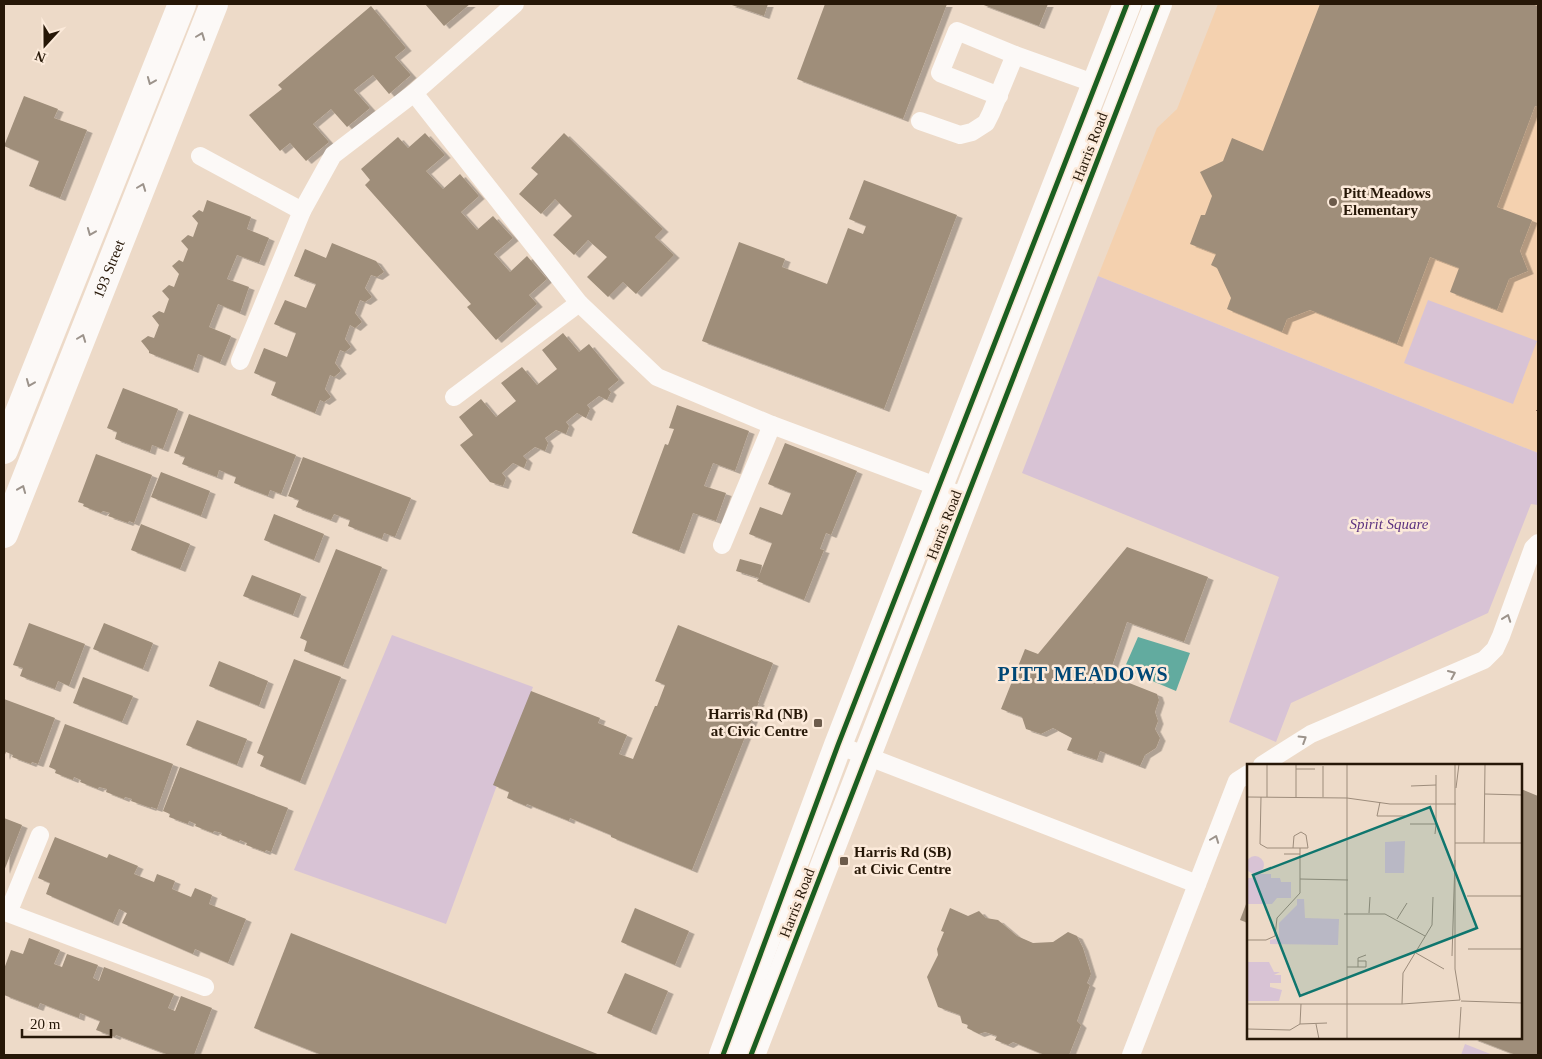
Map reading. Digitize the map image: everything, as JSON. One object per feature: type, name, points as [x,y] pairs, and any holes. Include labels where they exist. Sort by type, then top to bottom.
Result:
[{"type":"main road","name":"193 Street","points":[[4,450],[182,4]]},
{"type":"main road","name":"193 Street","points":[[4,534],[214,4]]},
{"type":"main road","name":"Harris Road","points":[[723,1055],[838,745],[1127,4]]},
{"type":"main road","name":"Harris Road","points":[[751,1055],[1158,4]]},
{"type":"lane","points":[[240,361],[302,211],[333,155],[414,93],[515,4]]},
{"type":"lane","points":[[998,96],[940,73],[957,31],[1015,55],[1096,84]]},
{"type":"lane","points":[[920,122],[960,135],[972,132],[986,123],[992,113],[1015,55]]},
{"type":"lane","points":[[414,93],[579,302],[657,377],[772,425],[968,498]]},
{"type":"lane","points":[[200,156],[302,211]]},
{"type":"lane","points":[[454,397],[579,302]]},
{"type":"lane","points":[[722,545],[772,425]]},
{"type":"lane","points":[[1264,764],[1311,734],[1484,660],[1495,649],[1533,548],[1538,543]]},
{"type":"lane","points":[[838,745],[1197,884]]},
{"type":"lane","points":[[1131,1055],[1237,781],[1247,775]]},
{"type":"lane","points":[[40,836],[6,918],[206,987]]},
{"type":"shaded area","name":"Pitt Meadows Elementary","points":[[1218,4],[1538,4],[1538,453],[1098,276],[1157,128],[1177,109]]},
{"type":"green space","name":"Spirit Square","points":[[1098,276],[1538,453],[1538,505],[1531,504],[1488,613],[1291,703],[1276,742],[1229,722],[1279,577],[1022,473]]},
{"type":"green space","points":[[1428,300],[1537,341],[1513,404],[1404,363]]},
{"type":"green space","points":[[392,635],[533,687],[446,924],[294,870]]},
{"type":"green space","points":[[1465,1044],[1493,1055],[1461,1055]]},
{"type":"water","points":[[1138,637],[1190,653],[1176,691],[1124,669]]},
{"type":"building","points":[[425,4],[470,4],[444,26]]},
{"type":"building","points":[[729,4],[768,4],[764,16]]},
{"type":"building","points":[[825,4],[947,4],[903,119],[797,79]]},
{"type":"building","points":[[981,4],[1048,4],[1039,26]]},
{"type":"building","points":[[1320,4],[1531,4],[1538,6],[1538,107],[1535,106],[1497,207],[1532,220],[1520,251],[1528,271],[1509,279],[1497,310],[1450,292],[1459,268],[1430,257],[1397,344],[1310,310],[1287,319],[1282,332],[1227,309],[1231,298],[1217,268],[1211,265],[1216,254],[1190,244],[1201,215],[1205,215],[1212,196],[1200,172],[1223,161],[1232,138],[1263,151]]},
{"type":"building","points":[[371,6],[406,48],[395,57],[411,75],[389,94],[373,75],[354,90],[370,108],[347,127],[331,109],[313,124],[329,142],[306,161],[290,143],[280,151],[249,115],[282,89],[278,85]]},
{"type":"building","points":[[24,96],[58,109],[54,118],[87,130],[60,198],[29,186],[39,161],[4,146]]},
{"type":"building","points":[[425,133],[445,155],[426,171],[443,189],[460,174],[479,196],[461,212],[477,230],[493,216],[513,238],[494,254],[510,272],[527,256],[547,279],[529,295],[537,304],[496,340],[467,307],[471,304],[365,185],[370,180],[361,169],[398,137],[408,148]]},
{"type":"building","points":[[564,133],[663,229],[655,237],[674,255],[636,294],[623,282],[608,297],[587,277],[607,257],[588,240],[574,255],[553,235],[572,216],[555,199],[541,214],[519,194],[538,174],[531,168]]},
{"type":"building","points":[[864,180],[957,215],[884,409],[702,341],[739,242],[785,259],[782,267],[827,284],[848,228],[863,234],[866,226],[849,219]]},
{"type":"building","points":[[207,200],[251,217],[247,229],[269,238],[259,263],[237,255],[227,279],[249,287],[240,313],[218,304],[209,327],[231,336],[220,363],[198,354],[193,370],[149,353],[141,341],[148,336],[154,338],[159,325],[152,316],[159,311],[164,313],[169,299],[162,291],[169,285],[174,287],[179,274],[172,266],[179,260],[183,262],[188,249],[181,241],[188,235],[193,237],[198,223],[192,216],[199,210],[203,212]]},
{"type":"building","points":[[332,243],[376,261],[384,272],[377,277],[371,275],[365,288],[372,297],[365,302],[360,300],[355,313],[362,322],[355,328],[350,325],[345,339],[351,347],[345,352],[340,350],[335,363],[341,371],[334,377],[330,375],[325,389],[331,397],[324,402],[320,400],[315,413],[271,395],[276,382],[254,373],[264,348],[287,357],[296,333],[274,324],[285,300],[306,308],[316,284],[294,276],[305,249],[326,258]]},
{"type":"building","points":[[563,333],[579,352],[589,344],[619,380],[608,389],[611,392],[607,400],[599,396],[587,405],[590,409],[586,418],[577,413],[566,422],[569,426],[566,434],[556,430],[545,438],[548,443],[545,451],[535,447],[523,456],[527,460],[524,468],[513,463],[502,473],[506,478],[503,486],[490,482],[460,445],[473,435],[459,417],[481,399],[496,417],[516,401],[501,383],[522,367],[537,385],[557,369],[542,350]]},
{"type":"building","points":[[123,388],[178,409],[163,449],[152,445],[150,452],[115,439],[117,432],[107,428]]},
{"type":"building","points":[[677,405],[749,431],[735,471],[713,463],[704,486],[726,493],[716,521],[693,513],[679,551],[632,533],[665,444],[668,445],[674,429],[669,428]]},
{"type":"building","points":[[189,414],[296,455],[281,494],[270,490],[268,496],[234,483],[236,477],[219,470],[217,477],[182,464],[185,457],[174,453]]},
{"type":"building","points":[[785,443],[857,471],[831,535],[826,533],[820,549],[824,550],[804,600],[757,581],[759,578],[736,571],[740,559],[762,565],[759,576],[772,543],[749,534],[760,507],[782,515],[791,493],[768,484]]},
{"type":"building","points":[[96,454],[152,475],[134,523],[129,521],[128,523],[108,516],[110,513],[103,511],[101,513],[78,502]]},
{"type":"building","points":[[303,457],[411,498],[395,537],[384,533],[382,539],[348,526],[350,520],[334,514],[331,520],[296,507],[299,500],[288,496]]},
{"type":"building","points":[[161,472],[210,491],[201,516],[151,497]]},
{"type":"building","points":[[274,514],[324,534],[314,560],[264,540]]},
{"type":"building","points":[[141,524],[190,544],[180,569],[131,550]]},
{"type":"building","points":[[1127,547],[1208,577],[1184,642],[1127,622],[1109,675],[1157,694],[1159,700],[1155,712],[1158,721],[1155,729],[1160,738],[1156,748],[1145,755],[1140,766],[1100,751],[1097,760],[1067,750],[1072,738],[1053,728],[1041,734],[1026,729],[1022,717],[1001,709],[1025,649],[1038,654]]},
{"type":"building","points":[[336,549],[382,567],[343,666],[304,651],[307,641],[300,638]]},
{"type":"building","points":[[252,575],[301,594],[293,615],[243,596]]},
{"type":"building","points":[[29,623],[85,644],[69,686],[58,681],[55,689],[20,676],[23,668],[13,665]]},
{"type":"building","points":[[104,623],[153,643],[143,669],[93,649]]},
{"type":"building","points":[[678,625],[773,663],[692,870],[570,818],[569,821],[507,798],[509,792],[493,785],[531,691],[600,718],[598,723],[627,735],[619,754],[633,759],[665,685],[655,681]]},
{"type":"building","points":[[294,659],[341,677],[300,782],[260,766],[264,756],[257,753]]},
{"type":"building","points":[[219,661],[268,681],[259,706],[209,686]]},
{"type":"building","points":[[83,677],[133,696],[122,722],[73,703]]},
{"type":"building","points":[[4,699],[55,718],[38,764],[32,762],[31,764],[12,757],[13,755],[6,752],[4,757]]},
{"type":"building","points":[[197,720],[247,739],[237,765],[186,745]]},
{"type":"building","points":[[65,724],[173,764],[157,809],[131,801],[132,799],[125,797],[124,799],[106,792],[107,789],[99,787],[98,789],[80,782],[81,780],[74,777],[73,780],[55,773],[56,770],[49,767]]},
{"type":"building","points":[[180,767],[288,808],[271,852],[266,850],[265,852],[246,845],[247,843],[240,840],[239,842],[221,835],[222,833],[214,831],[213,833],[195,826],[196,824],[189,821],[188,824],[169,817],[170,814],[163,811]]},
{"type":"building","points":[[1522,789],[1538,796],[1538,1055],[1516,1055],[1475,1039],[1522,1039]]},
{"type":"building","points":[[4,818],[22,825],[4,871]]},
{"type":"building","points":[[55,837],[107,858],[109,854],[138,866],[134,874],[154,882],[157,874],[175,881],[172,889],[191,897],[195,888],[212,895],[209,904],[246,919],[228,963],[195,949],[193,954],[122,923],[127,913],[119,909],[113,923],[46,894],[50,883],[38,878]]},
{"type":"building","points":[[1247,902],[1247,923],[1240,920]]},
{"type":"building","points":[[635,908],[689,931],[675,965],[621,942]]},
{"type":"building","points":[[950,908],[968,916],[979,911],[986,918],[998,920],[1017,936],[1033,943],[1053,942],[1068,932],[1077,936],[1091,974],[1087,983],[1090,985],[1077,1021],[1081,1025],[1069,1055],[1045,1055],[1013,1042],[1008,1045],[995,1040],[997,1036],[985,1032],[979,1034],[967,1028],[968,1025],[962,1023],[960,1015],[938,1007],[927,977],[938,955],[937,949],[944,932],[941,931]]},
{"type":"building","points":[[291,933],[600,1055],[322,1055],[254,1028]]},
{"type":"building","points":[[29,938],[60,950],[54,964],[62,967],[67,954],[98,965],[93,978],[99,981],[104,967],[174,994],[168,1008],[175,1011],[181,996],[212,1008],[194,1055],[169,1055],[116,1035],[115,1037],[96,1030],[100,1021],[80,1013],[79,1018],[40,1003],[38,1008],[4,995],[4,969],[11,950],[23,954]]},
{"type":"building","points":[[625,973],[668,991],[651,1032],[607,1013]]},
{"type":"cycle path","points":[[723,1055],[838,745],[1127,4]]},
{"type":"cycle path","points":[[751,1055],[1158,4]]},
{"type":"place","name":"Pitt Meadows Elementary","points":[[1333,202]]},
{"type":"place","name":"Harris Rd (NB) at Civic Centre","points":[[818,723]]},
{"type":"place","name":"Harris Rd (SB) at Civic Centre","points":[[844,861]]},
{"type":"district","name":"PITT MEADOWS","points":[[1083,674]]}]
